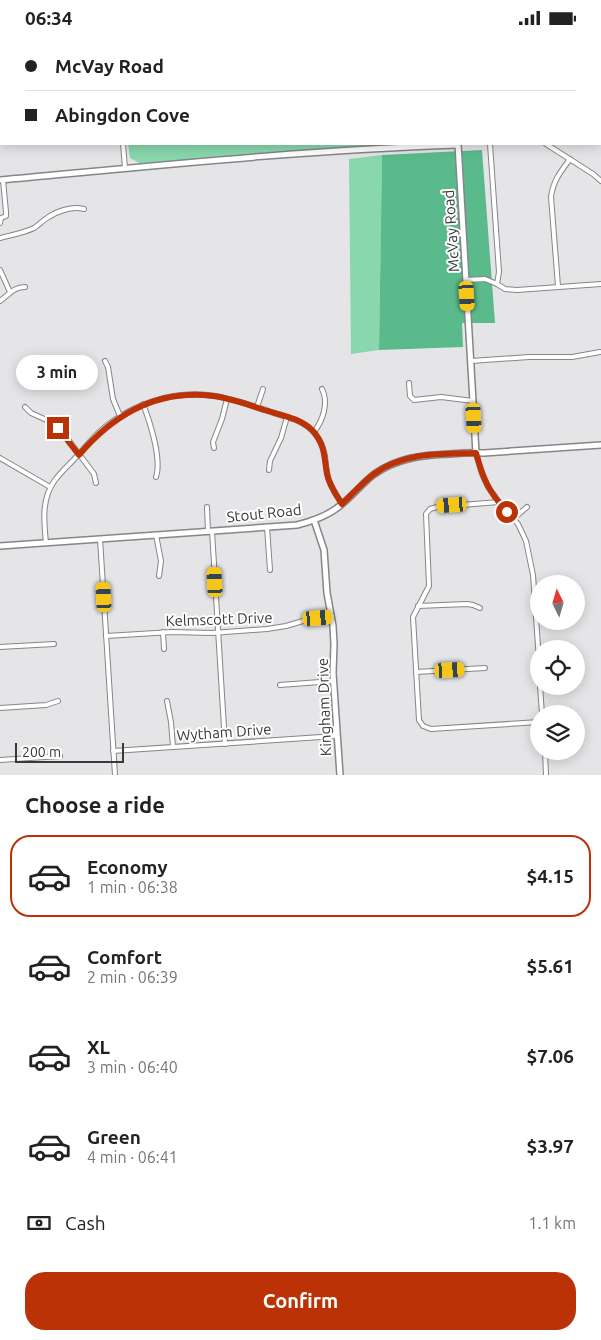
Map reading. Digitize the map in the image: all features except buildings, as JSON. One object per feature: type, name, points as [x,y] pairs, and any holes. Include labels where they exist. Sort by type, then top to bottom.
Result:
[{"type":"street","points":[[123,145],[126,168]]},
{"type":"street","points":[[0,219],[6,216],[2,180],[387,145]]},
{"type":"street","name":"McVay Road","points":[[458,145],[476,453],[485,481],[498,502],[524,535],[532,567],[537,640]]},
{"type":"street","points":[[490,145],[499,271],[498,283]]},
{"type":"street","points":[[548,145],[601,181]]},
{"type":"street","points":[[558,286],[552,187],[570,159]]},
{"type":"street","points":[[0,238],[35,227],[45,219],[61,211],[78,207],[84,209]]},
{"type":"street","points":[[0,270],[10,292]]},
{"type":"street","points":[[466,280],[485,279],[498,283],[505,289],[517,290],[601,284]]},
{"type":"street","points":[[0,301],[10,292],[20,287],[25,287]]},
{"type":"street","points":[[471,361],[529,357],[572,357],[600,352]]},
{"type":"street","points":[[105,361],[108,367],[113,399],[120,416]]},
{"type":"street","points":[[409,383],[410,396],[414,400],[441,397],[473,401]]},
{"type":"street","points":[[257,407],[263,389]]},
{"type":"street","points":[[314,432],[325,407],[325,396],[322,389]]},
{"type":"street","points":[[46,543],[44,507],[50,487],[57,477],[96,435],[120,416],[143,404],[171,397],[206,395],[227,399],[301,422],[314,432],[323,449],[331,485],[342,504]]},
{"type":"street","points":[[214,448],[213,442],[227,399]]},
{"type":"street","points":[[143,404],[154,439],[158,469],[156,477]]},
{"type":"street","points":[[25,407],[31,413],[54,424],[63,433],[94,474],[96,483]]},
{"type":"street","points":[[269,469],[270,461],[287,417]]},
{"type":"street","name":"Stout Road","points":[[0,546],[297,525],[331,512],[374,474],[397,461],[421,456],[601,445]]},
{"type":"street","points":[[0,458],[50,487]]},
{"type":"street","points":[[498,502],[436,507],[427,511],[425,517],[429,585],[413,617],[419,718],[423,726],[429,729],[530,723]]},
{"type":"street","points":[[207,507],[225,743]]},
{"type":"street","points":[[513,519],[527,507]]},
{"type":"street","name":"Kingham Drive","points":[[314,520],[324,550],[327,593],[332,616],[334,644],[333,681],[340,775]]},
{"type":"street","points":[[267,527],[270,571]]},
{"type":"street","points":[[156,535],[161,561],[159,576]]},
{"type":"street","points":[[100,539],[115,775]]},
{"type":"street","points":[[418,606],[467,604],[480,608]]},
{"type":"street","name":"Kelmscott Drive","points":[[106,636],[162,632],[218,633],[280,628],[313,618],[332,616]]},
{"type":"street","points":[[162,632],[164,649]]},
{"type":"street","points":[[0,647],[54,644]]},
{"type":"street","points":[[416,672],[485,668]]},
{"type":"street","points":[[280,685],[333,681]]},
{"type":"street","points":[[0,708],[42,705],[58,701]]},
{"type":"street","points":[[167,701],[173,747]]},
{"type":"street","name":"Wytham Drive","points":[[113,751],[336,736]]},
{"type":"street","points":[[0,760],[60,756]]},
{"type":"street","points":[[545,760],[546,775]]},
{"type":"green space","points":[[128,145],[382,145],[141,164],[130,158]]},
{"type":"green space","points":[[482,150],[495,323],[462,323],[463,347],[379,350],[382,155]]},
{"type":"green space","points":[[382,155],[379,350],[351,354],[349,159]]},
{"type":"route","points":[[58,428],[79,455],[88,443],[107,426],[143,404],[188,395],[221,397],[296,420],[310,428],[322,445],[328,479],[342,504],[374,474],[397,461],[430,455],[476,453],[488,487],[507,512]]}]
